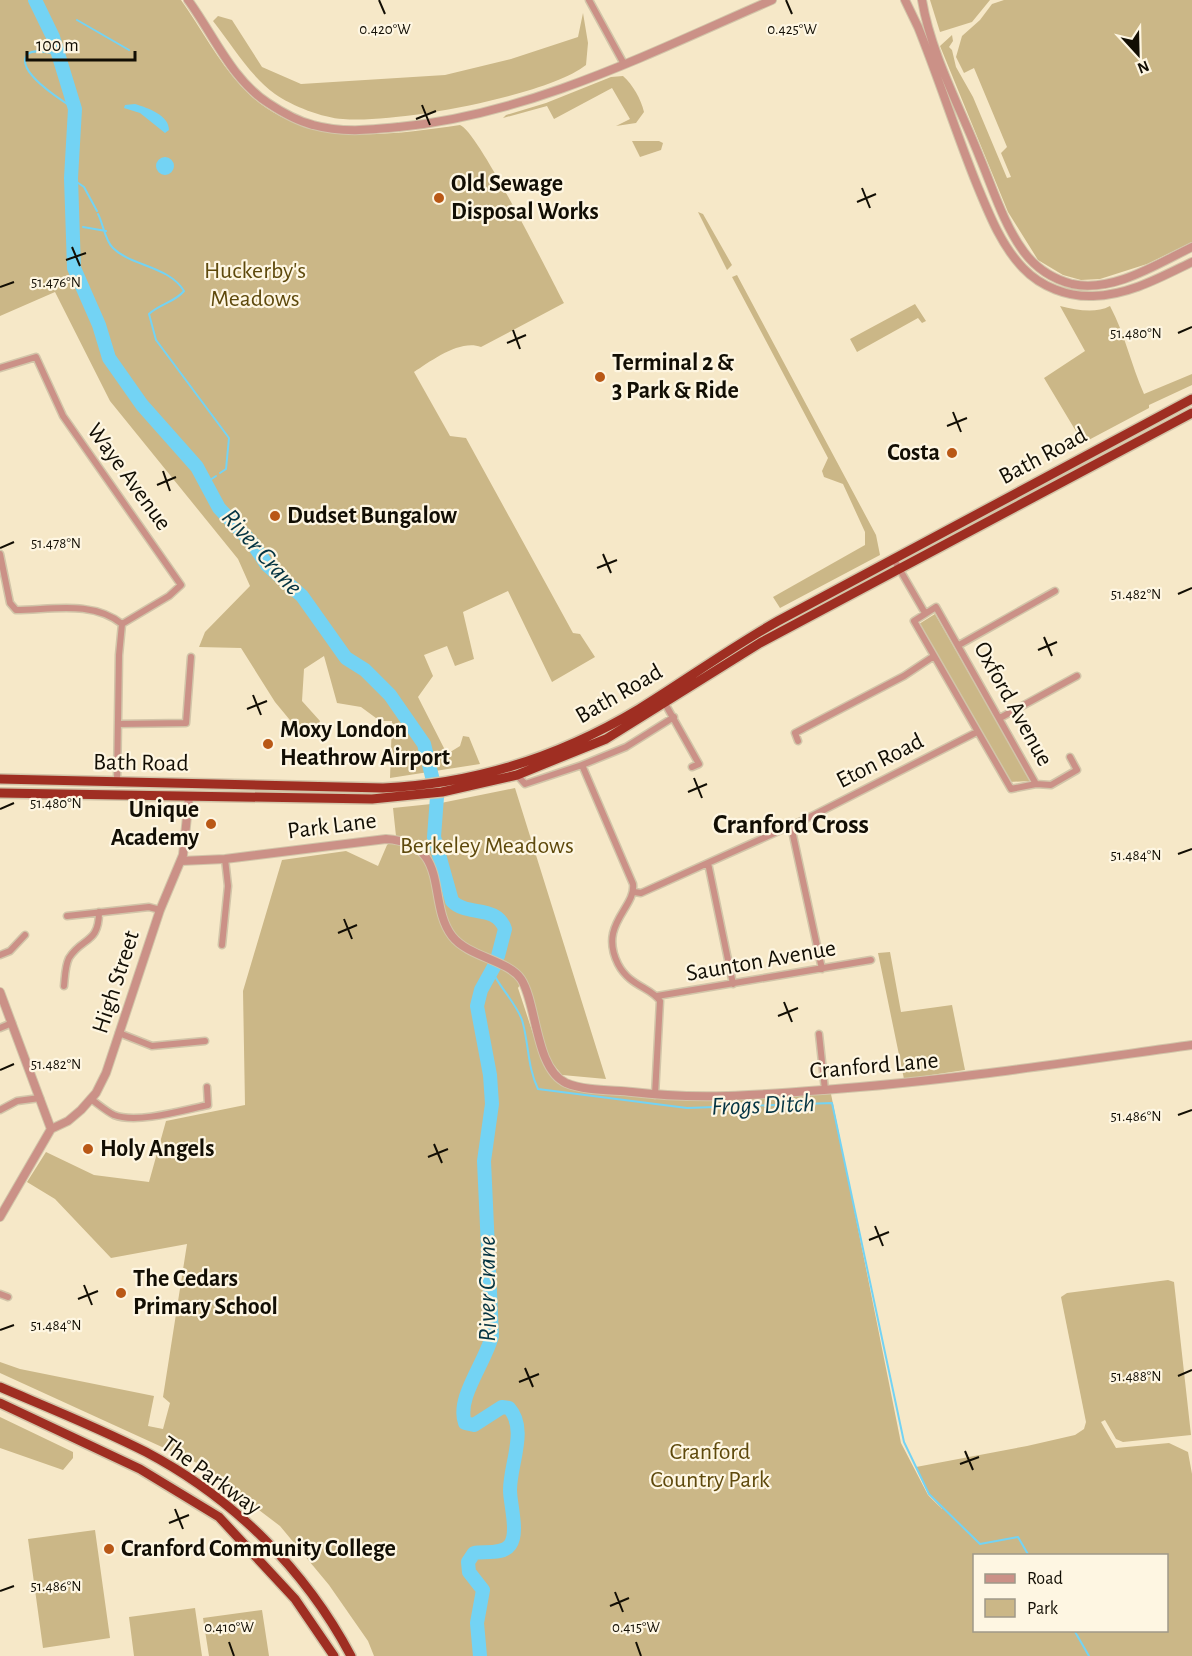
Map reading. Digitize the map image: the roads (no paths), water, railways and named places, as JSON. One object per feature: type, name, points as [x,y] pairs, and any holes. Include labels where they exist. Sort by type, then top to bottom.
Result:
[{"type":"highway","name":"Bath Road","points":[[0,793],[360,800],[517,775],[598,742],[663,699],[734,646],[893,558],[1192,399]]},
{"type":"highway","name":"Bath Road","points":[[441,787],[545,755],[609,726],[663,699],[760,643],[899,568],[1192,413]]},
{"type":"highway","name":"Bath Road","points":[[0,779],[374,788],[414,791]]},
{"type":"highway","points":[[109,796],[114,792],[117,783]]},
{"type":"highway","name":"The Parkway","points":[[0,1387],[147,1453],[218,1498],[300,1575],[351,1656]]},
{"type":"highway","name":"The Parkway","points":[[0,1403],[140,1469],[219,1517],[295,1599],[334,1656]]},
{"type":"street","points":[[188,0],[234,67],[256,93],[297,120],[329,128],[362,130],[405,126],[525,102],[624,64],[772,0]]},
{"type":"street","points":[[589,0],[624,64]]},
{"type":"street","points":[[905,0],[923,38],[987,209],[1003,240],[1024,269],[1041,282],[1061,291],[1093,296],[1132,289],[1192,262]]},
{"type":"street","points":[[922,0],[941,61],[1005,218],[1018,244],[1034,264],[1065,282],[1102,285],[1139,273],[1192,247]]},
{"type":"street","name":"Waye Avenue","points":[[0,368],[36,357],[63,416],[180,581],[178,590],[122,624]]},
{"type":"street","points":[[0,554],[10,603],[16,610],[83,608],[115,618],[122,624],[119,655],[117,783]]},
{"type":"street","points":[[893,558],[925,613]]},
{"type":"street","points":[[959,645],[1055,591]]},
{"type":"street","name":"Oxford Avenue","points":[[936,607],[1036,784],[1011,789],[914,621],[925,613],[936,607]]},
{"type":"street","points":[[798,741],[795,733],[904,676],[934,656]]},
{"type":"street","points":[[118,724],[186,723],[191,657]]},
{"type":"street","points":[[1000,718],[1077,676]]},
{"type":"street","points":[[663,699],[699,764]]},
{"type":"street","points":[[517,775],[525,784],[582,765],[626,747],[674,717]]},
{"type":"street","name":"Eton Road","points":[[634,892],[640,892],[792,826],[977,732]]},
{"type":"street","points":[[1036,784],[1051,785],[1079,773],[1070,757]]},
{"type":"street","points":[[582,765],[633,884],[634,892],[620,912],[614,930],[614,953],[622,970],[632,982],[657,996],[660,1011],[656,1095]]},
{"type":"street","name":"High Street","points":[[1,1214],[51,1130],[68,1121],[91,1099],[106,1073],[160,910],[181,861],[189,797]]},
{"type":"street","points":[[792,826],[822,969]]},
{"type":"street","name":"Park Lane","points":[[181,861],[225,859],[386,838],[411,843],[423,854],[430,866],[451,935],[461,946],[498,963],[521,978]]},
{"type":"street","points":[[222,945],[228,886],[225,859]]},
{"type":"street","points":[[708,863],[733,984]]},
{"type":"street","points":[[67,916],[149,907],[160,910]]},
{"type":"street","points":[[64,986],[69,958],[93,937],[98,928],[99,912]]},
{"type":"street","points":[[0,955],[10,951],[25,935]]},
{"type":"street","name":"Saunton Avenue","points":[[657,996],[871,960]]},
{"type":"street","name":"Cranford Lane","points":[[521,978],[546,1061],[559,1078],[577,1085],[656,1095],[731,1096],[944,1080],[1192,1045]]},
{"type":"street","points":[[0,992],[51,1130]]},
{"type":"street","points":[[0,1028],[12,1023]]},
{"type":"street","points":[[119,1033],[152,1046],[205,1041]]},
{"type":"street","points":[[819,1034],[825,1090]]},
{"type":"street","points":[[91,1099],[115,1115],[131,1117],[156,1115],[208,1105],[207,1087]]},
{"type":"street","points":[[0,1110],[17,1101],[40,1098]]},
{"type":"street","points":[[0,1294],[8,1298]]},
{"type":"water","points":[[135,104],[162,116],[169,130],[165,133],[140,113],[124,108],[125,105]]},
{"type":"water","points":[[165,157],[171,160],[174,166],[171,172],[165,175],[159,172],[156,166],[159,160]]},
{"type":"waterway","name":"River Crane","points":[[35,0],[53,37],[75,109],[71,178],[74,268],[99,325],[109,358],[142,405],[197,467],[219,508],[253,544],[267,565],[302,596],[346,658],[365,670],[390,695],[424,744],[437,797],[434,837],[452,901],[465,909],[488,913],[501,921],[505,929],[498,956]]},
{"type":"waterway","points":[[77,20],[129,50]]},
{"type":"waterway","name":"River Crane","points":[[57,49],[52,53],[30,52],[25,61],[27,68],[41,85],[75,109]]},
{"type":"waterway","points":[[71,178],[84,187],[97,211]]},
{"type":"waterway","points":[[98,214],[113,248],[130,259],[169,276],[184,291],[149,314],[156,340],[229,438],[226,469],[220,473]]},
{"type":"waterway","name":"River Crane","points":[[73,228],[78,227]]},
{"type":"waterway","points":[[83,227],[106,231]]},
{"type":"waterway","points":[[207,482],[216,476]]},
{"type":"waterway","name":"River Crane","points":[[480,1656],[477,1623],[483,1590],[469,1572],[468,1562],[474,1553],[503,1550],[513,1540],[514,1526],[510,1490],[518,1436],[514,1416],[509,1408],[502,1407],[474,1425],[465,1423],[463,1413],[468,1392],[492,1336],[484,1161],[492,1104],[490,1075],[477,1006],[481,990],[496,963]]},
{"type":"waterway","name":"Frogs Ditch","points":[[492,971],[522,1020],[532,1072],[538,1089],[687,1108],[832,1103],[904,1442],[929,1494],[980,1544],[1018,1537],[1028,1554]]},
{"type":"waterway","name":"Frogs Ditch","points":[[1075,1632],[1089,1656]]},
{"type":"place","name":"Old Sewage Disposal Works","points":[[439,198]]},
{"type":"place","name":"Terminal 2 & 3 Park & Ride","points":[[600,377]]},
{"type":"place","name":"Costa","points":[[952,453]]},
{"type":"place","name":"Dudset Bungalow","points":[[275,516]]},
{"type":"place","name":"Moxy London Heathrow Airport","points":[[268,744]]},
{"type":"place","name":"Unique Academy","points":[[211,824]]},
{"type":"place","name":"Holy Angels","points":[[88,1149]]},
{"type":"place","name":"The Cedars Primary School","points":[[121,1293]]},
{"type":"place","name":"Cranford Community College","points":[[109,1549]]},
{"type":"district","name":"Cranford Cross","points":[[791,824]]},
{"type":"park label","name":"Huckerby's Meadows","points":[[255,285]]},
{"type":"park label","name":"Berkeley Meadows","points":[[487,846]]},
{"type":"park label","name":"Cranford Country Park","points":[[710,1466]]}]
